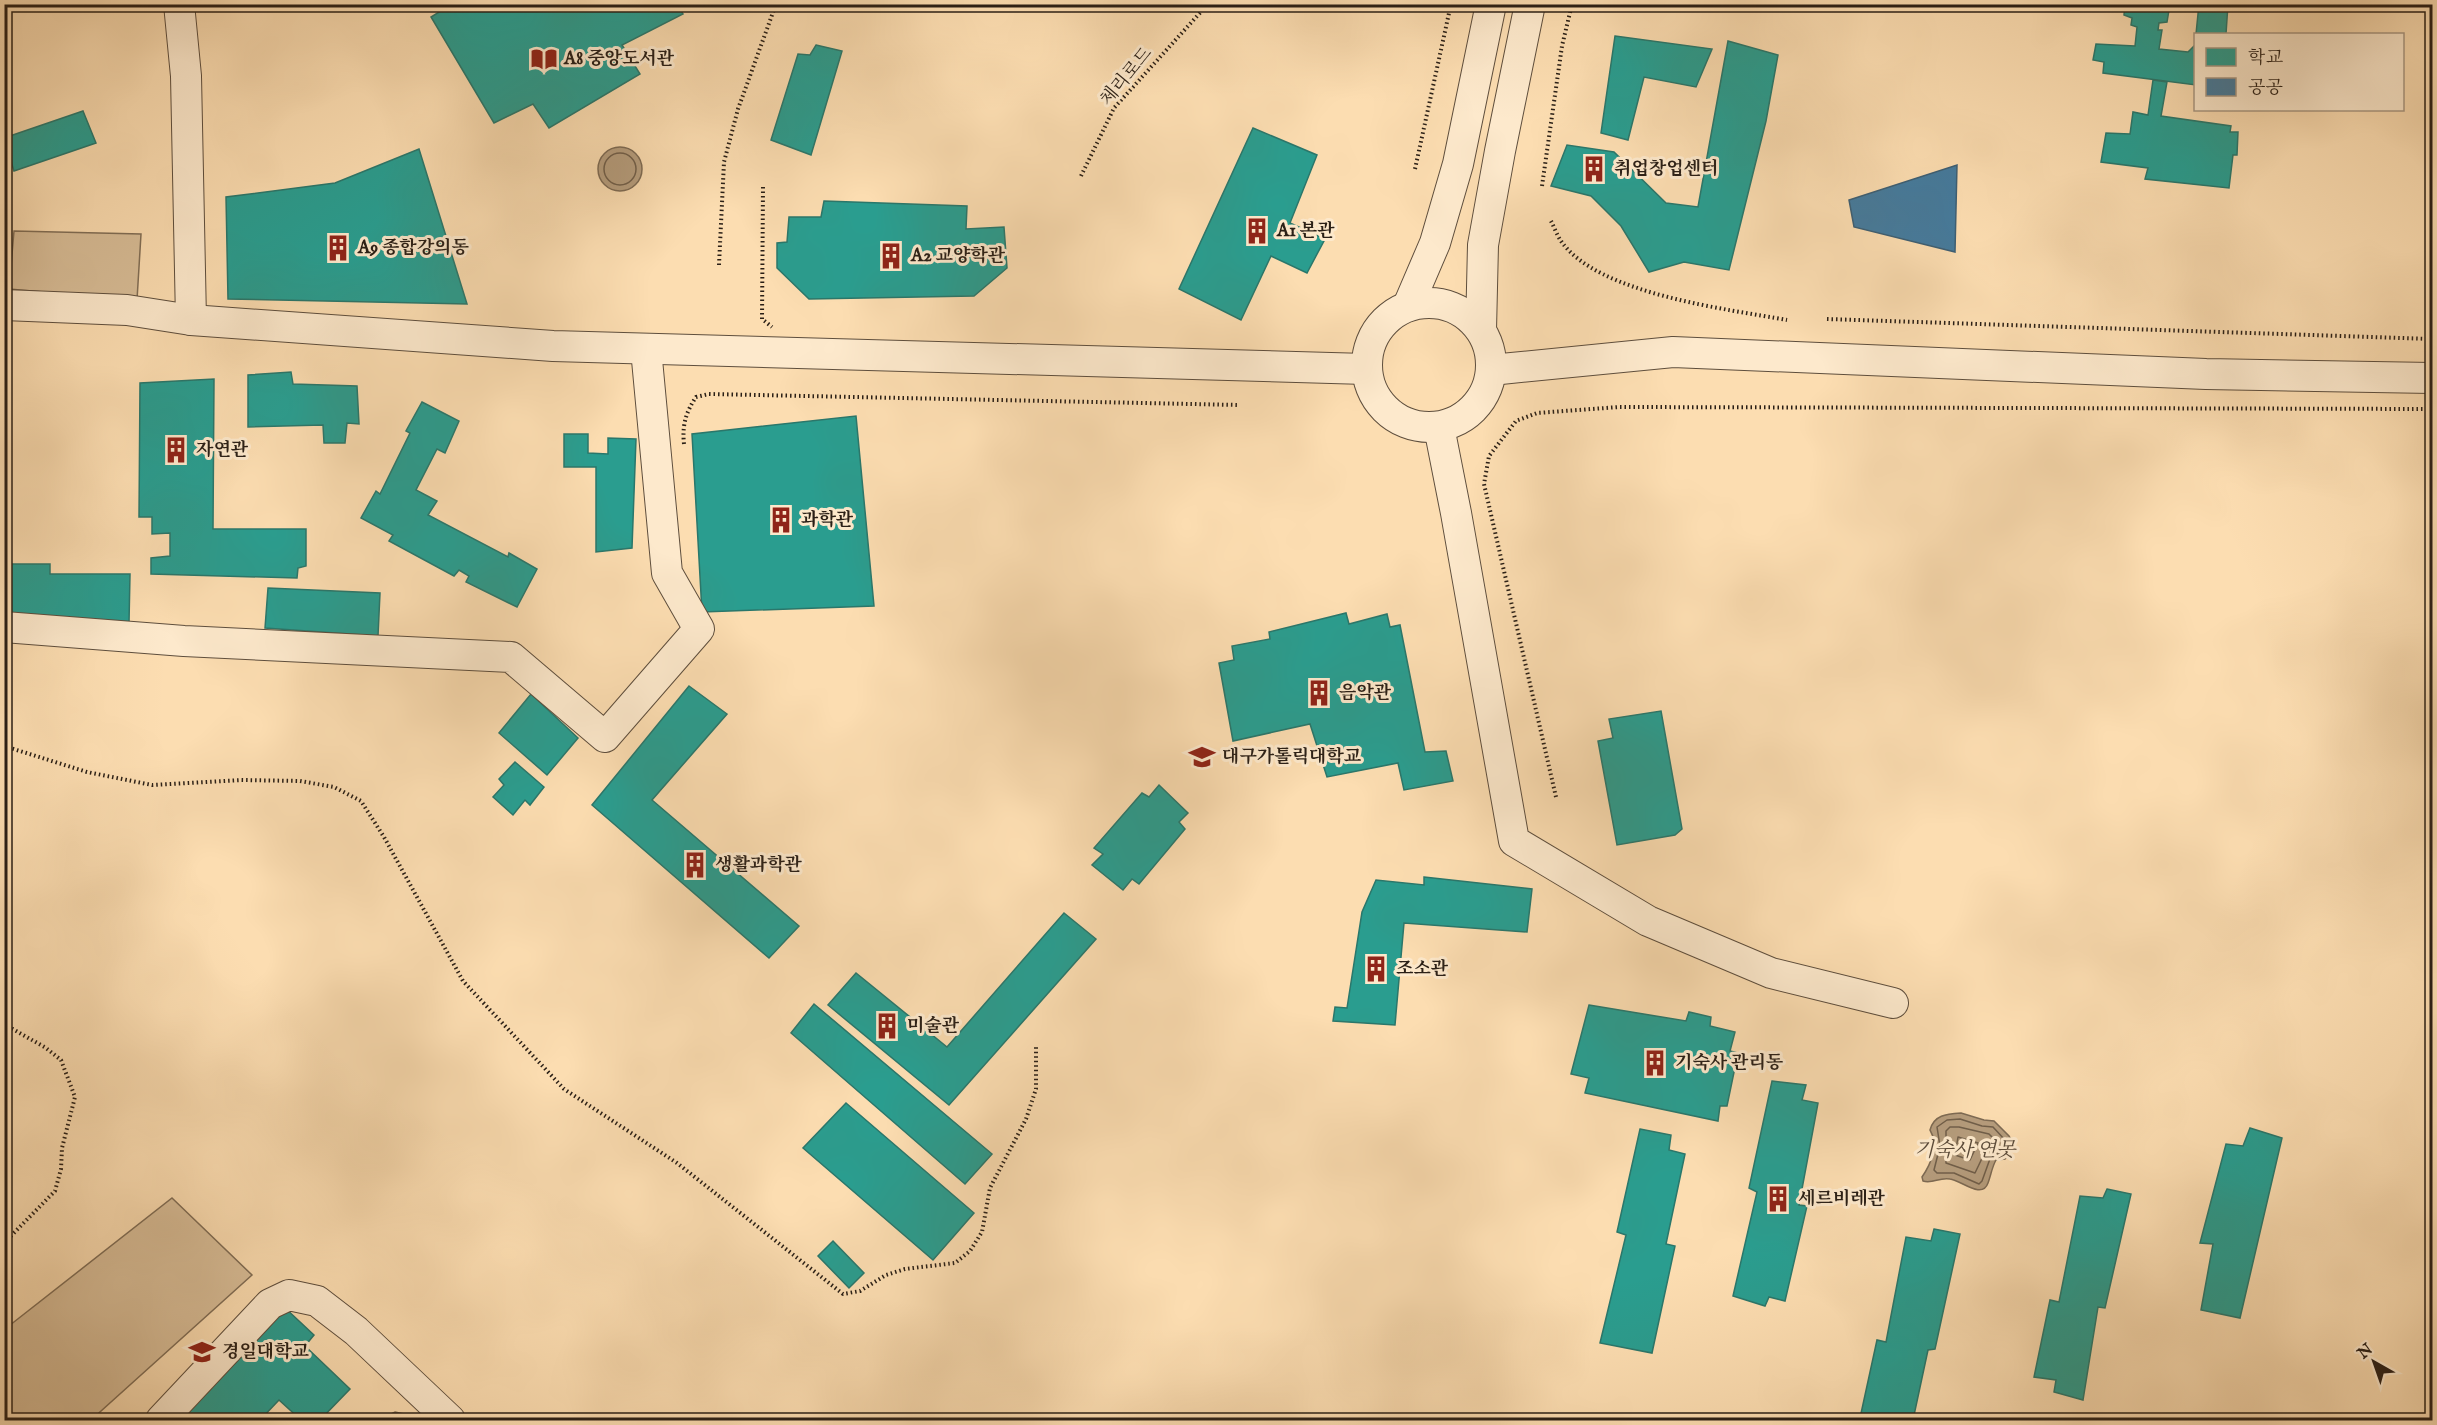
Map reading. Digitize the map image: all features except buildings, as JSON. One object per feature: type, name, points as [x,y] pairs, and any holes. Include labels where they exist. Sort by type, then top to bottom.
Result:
[{"type":"lane","points":[[179,4],[186,76],[191,320]]},
{"type":"lane","points":[[1408,306],[1435,243],[1458,164],[1491,4]]},
{"type":"lane","points":[[1481,330],[1483,246],[1530,4]]},
{"type":"lane","points":[[1428,302],[1449,305],[1467,314],[1481,330],[1490,349],[1491,370],[1487,389],[1472,410],[1454,422],[1439,427],[1411,425],[1395,418],[1380,405],[1371,390],[1366,369],[1370,343],[1376,331],[1391,315],[1408,306],[1428,302]]},
{"type":"lane","points":[[4,305],[127,310],[191,320],[553,346],[1366,369]]},
{"type":"lane","points":[[4,627],[184,641],[511,657],[605,737],[699,629],[668,573],[646,349]]},
{"type":"lane","points":[[1491,370],[1673,352],[2206,374],[2433,378]]},
{"type":"lane","points":[[1439,427],[1514,842],[1648,921],[1770,974],[1893,1003]]},
{"type":"lane","points":[[161,1420],[270,1304],[289,1295],[317,1301],[356,1330],[450,1420]]},
{"type":"path","points":[[719,265],[724,162],[738,109],[776,4]]},
{"type":"path","name":"체리로드","points":[[1081,176],[1114,108],[1208,4]]},
{"type":"path","points":[[1415,169],[1451,4]]},
{"type":"path","points":[[1542,186],[1562,46],[1572,4]]},
{"type":"path","points":[[763,186],[762,319],[771,327],[783,327]]},
{"type":"path","points":[[1551,221],[1562,242],[1584,263],[1623,283],[1670,297],[1787,320]]},
{"type":"path","points":[[1827,319],[2433,339]]},
{"type":"path","points":[[684,444],[682,432],[686,411],[696,396],[709,394],[1239,405]]},
{"type":"path","points":[[1557,797],[1484,484],[1489,456],[1516,421],[1537,413],[1619,407],[2433,409]]},
{"type":"path","points":[[4,746],[87,772],[152,784],[241,780],[300,781],[334,787],[361,801],[384,837],[463,981],[564,1089],[677,1163],[843,1294],[860,1291],[886,1275],[905,1269],[955,1263],[970,1251],[982,1232],[990,1188],[1026,1119],[1036,1089],[1036,1046]]},
{"type":"path","points":[[4,1024],[46,1048],[61,1060],[75,1097],[62,1148],[61,1169],[55,1191],[4,1243]]},
{"type":"shaded area","points":[[14,231],[141,234],[137,300],[9,289]]},
{"type":"shaded area","points":[[172,1198],[252,1275],[91,1420],[6,1420],[5,1329]]},
{"type":"shaded area","points":[[395,1412],[426,1419],[457,1420],[379,1420]]},
{"type":"water","points":[[620,147],[635,154],[642,169],[635,184],[620,191],[605,184],[598,169],[605,154]]},
{"type":"water","name":"기숙사 연못","points":[[1961,1113],[1994,1121],[2013,1143],[2009,1146],[2005,1159],[1996,1160],[1988,1183],[1981,1190],[1950,1179],[1923,1181],[1922,1177],[1931,1160],[1934,1148],[1930,1130],[1934,1121],[1941,1116]]},
{"type":"place","name":"A8 중앙도서관","points":[[544,59]]},
{"type":"place","name":"취업창업센터","points":[[1594,169]]},
{"type":"place","name":"A1 본관","points":[[1257,231]]},
{"type":"place","name":"A9 종합강의동","points":[[338,248]]},
{"type":"place","name":"A2 교양학관","points":[[891,256]]},
{"type":"place","name":"자연관","points":[[176,450]]},
{"type":"place","name":"과학관","points":[[781,520]]},
{"type":"place","name":"음악관","points":[[1319,693]]},
{"type":"place","name":"대구가톨릭대학교","points":[[1202,757]]},
{"type":"place","name":"생활과학관","points":[[695,865]]},
{"type":"place","name":"조소관","points":[[1376,969]]},
{"type":"place","name":"미술관","points":[[887,1026]]},
{"type":"place","name":"기숙사 관리동","points":[[1655,1063]]},
{"type":"place","name":"세르비레관","points":[[1778,1199]]},
{"type":"place","name":"경일대학교","points":[[202,1352]]}]
